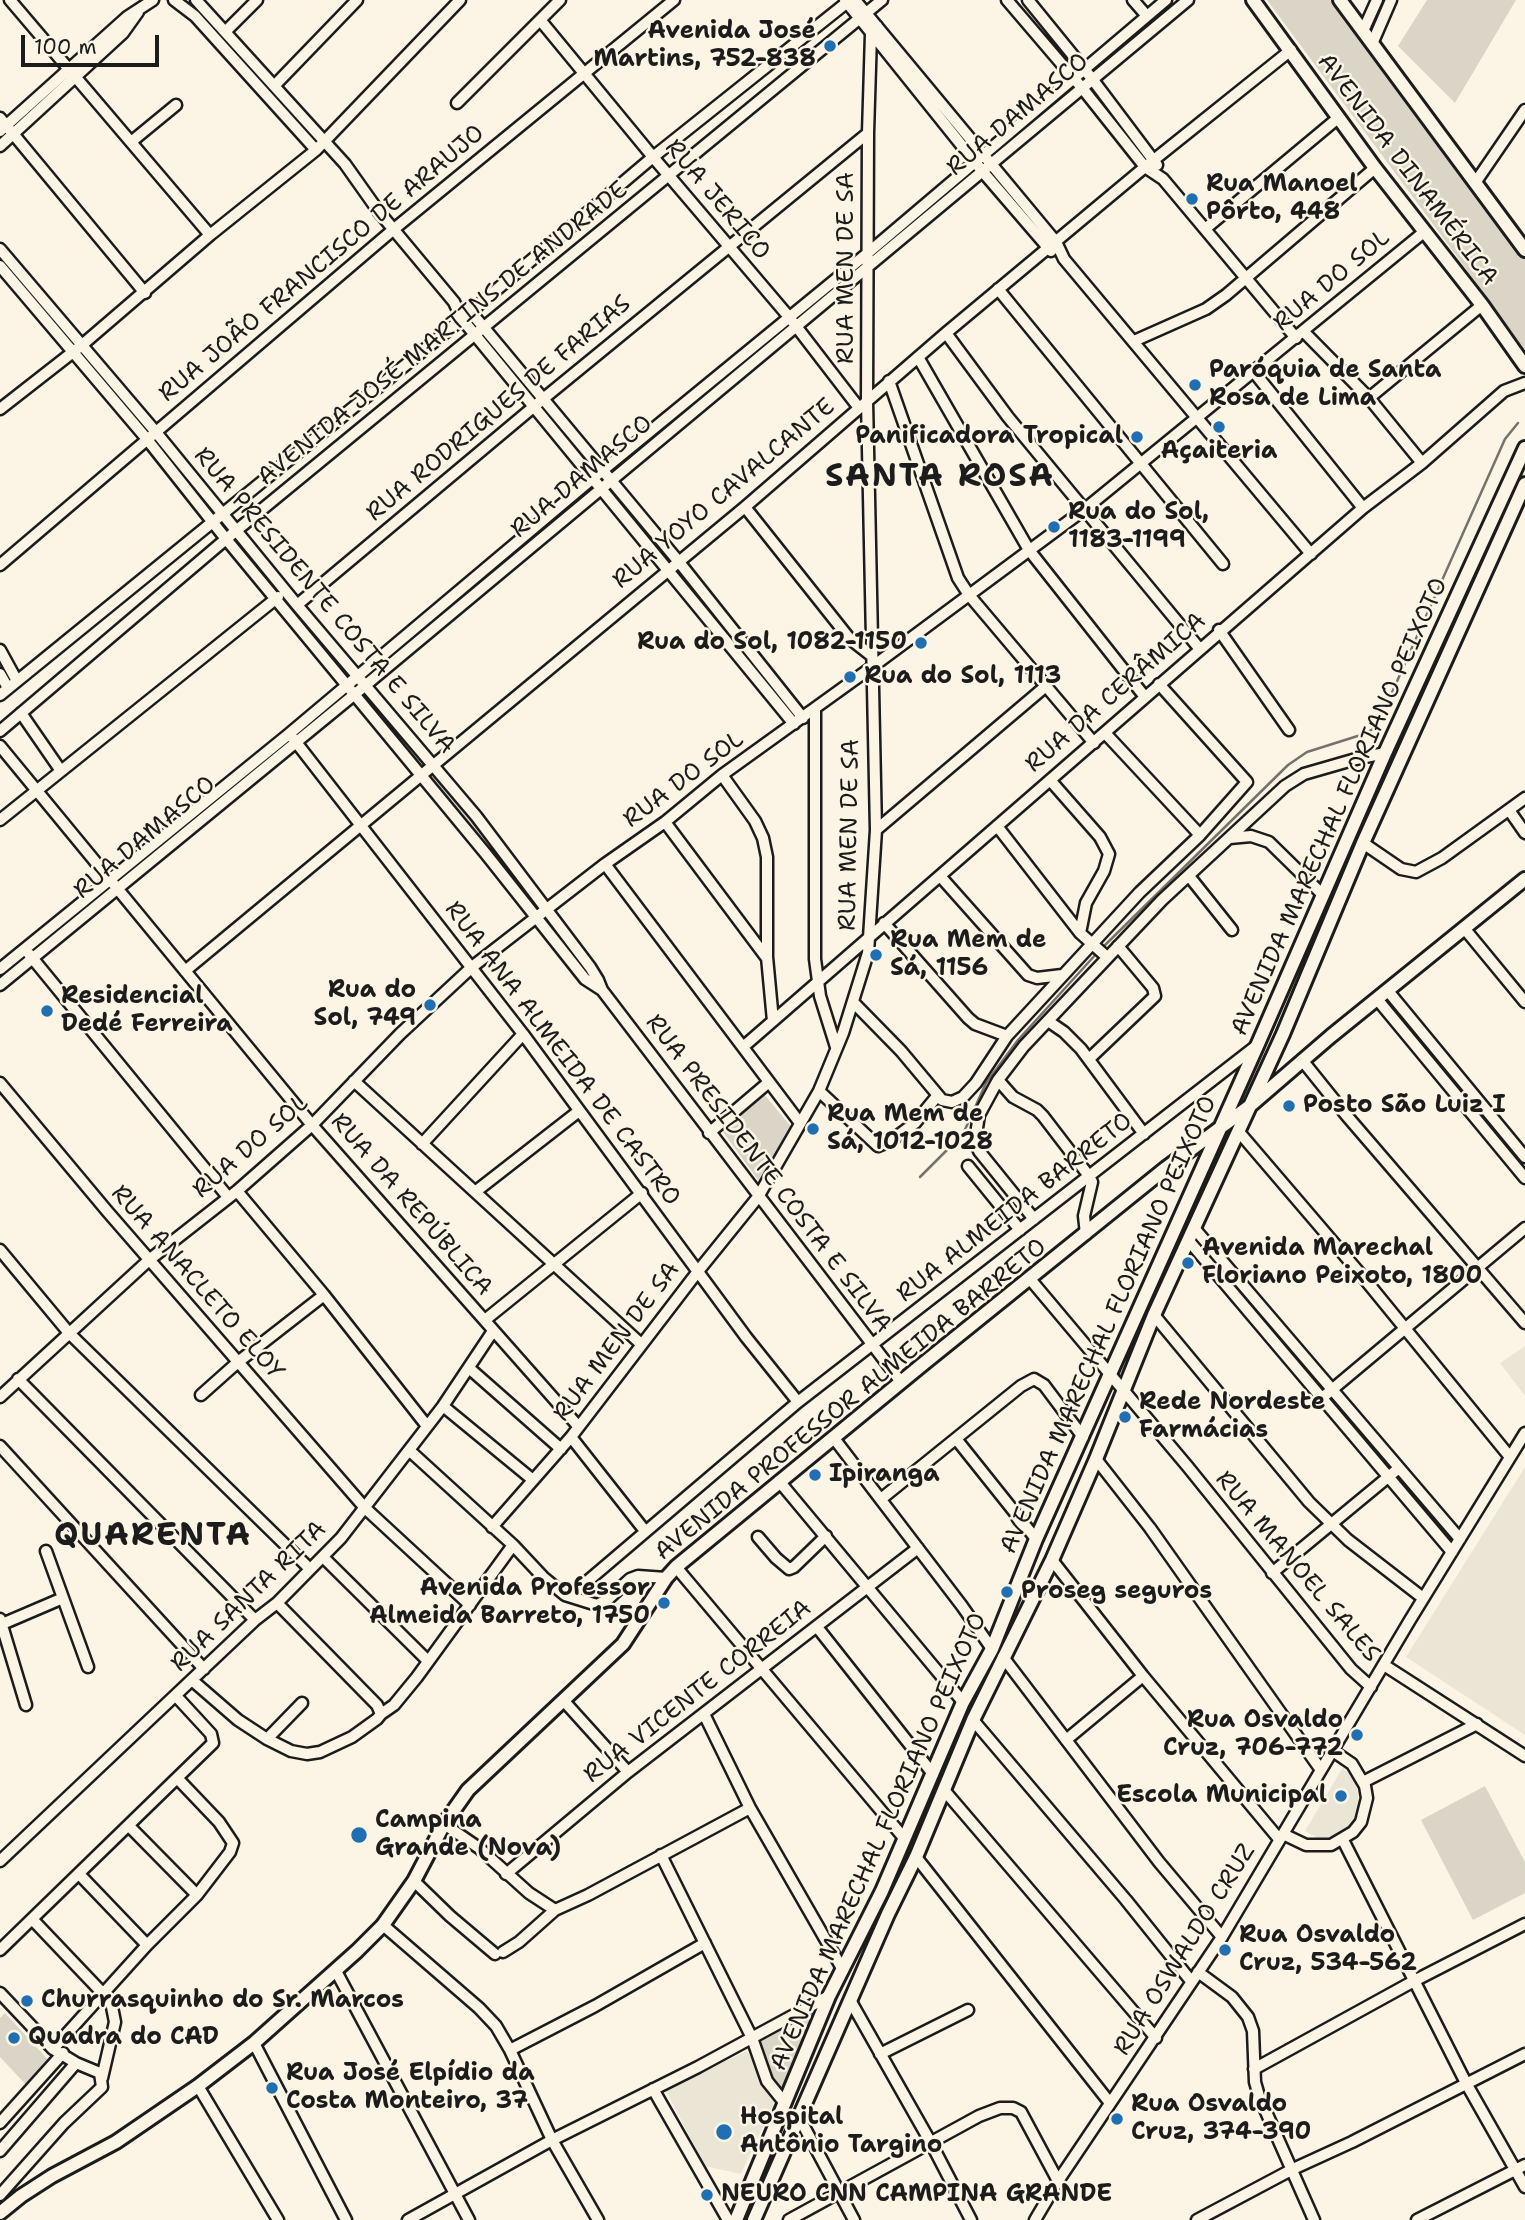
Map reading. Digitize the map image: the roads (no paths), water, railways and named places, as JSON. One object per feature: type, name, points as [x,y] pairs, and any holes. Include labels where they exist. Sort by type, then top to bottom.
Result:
[{"type":"main road","name":"AVENIDA DINAMÉRICA","points":[[1253,0],[1375,168],[1482,304],[1525,366]]},
{"type":"main road","name":"AVENIDA DINAMÉRICA","points":[[1340,0],[1525,250]]},
{"type":"main road","name":"AVENIDA MARECHAL FLORIANO PEIXOTO","points":[[736,2220],[830,1996],[882,1892],[963,1702],[992,1649],[1036,1539],[1385,753],[1525,448]]},
{"type":"main road","name":"AVENIDA MARECHAL FLORIANO PEIXOTO","points":[[754,2220],[916,1857],[972,1720],[1052,1560],[1154,1315],[1239,1132],[1363,843],[1525,484]]},
{"type":"main road","name":"AVENIDA PROFESSOR ALMEIDA BARRETO","points":[[0,2213],[52,2176],[116,2142],[198,2086],[254,2043],[336,1971],[383,1925],[414,1881],[444,1824],[468,1790],[622,1644],[666,1578],[677,1567],[901,1382],[1219,1127],[1251,1105],[1302,1060],[1525,879]]},
{"type":"street","points":[[10,0],[210,235]]},
{"type":"street","points":[[0,146],[5,127],[72,74],[117,26],[153,0]]},
{"type":"street","points":[[174,0],[195,16],[320,146],[345,164],[454,302],[462,319],[480,332],[543,399],[679,562],[798,721]]},
{"type":"street","points":[[196,0],[275,85],[320,146]]},
{"type":"street","points":[[225,32],[257,0]]},
{"type":"street","points":[[275,85],[356,0]]},
{"type":"street","points":[[2,404],[82,345],[210,235],[320,146],[460,0]]},
{"type":"street","points":[[457,103],[560,0]]},
{"type":"street","name":"RUA JOÃO FRANCISCO DE ARAUJO","points":[[0,565],[394,229],[674,0]]},
{"type":"street","name":"AVENIDA JOSÉ MARTINS DE ANDRADE","points":[[0,731],[226,539],[882,0]]},
{"type":"street","points":[[1007,0],[1145,167],[1163,179],[1299,334],[1368,398],[1422,463]]},
{"type":"street","points":[[1028,0],[1155,159],[1163,179]]},
{"type":"street","points":[[1133,0],[1147,16]]},
{"type":"street","name":"RUA DAMASCO","points":[[0,969],[601,489],[869,252],[1166,0]]},
{"type":"street","name":"RUA DAMASCO","points":[[361,681],[592,479],[792,321],[869,266],[1188,0]]},
{"type":"street","points":[[1363,31],[1377,0]]},
{"type":"street","points":[[1372,44],[1391,0]]},
{"type":"street","points":[[0,674],[4,692],[462,319],[653,158],[849,1],[983,172],[1064,259],[1311,554]]},
{"type":"street","name":"RUA JERICO","points":[[541,21],[792,321],[859,408]]},
{"type":"street","points":[[874,30],[993,164],[1052,246]]},
{"type":"street","name":"RUA MEN DE SA","points":[[492,1527],[571,1437],[758,1197],[818,1091],[853,1002],[868,953],[876,830],[867,401],[868,133],[874,30]]},
{"type":"street","name":"RUA YOYO CAVALCANTE","points":[[185,971],[745,507],[998,289],[1291,50]]},
{"type":"street","points":[[131,142],[176,105]]},
{"type":"street","points":[[1475,183],[1525,110]]},
{"type":"street","points":[[1205,229],[1338,118]]},
{"type":"street","points":[[5,127],[145,293]]},
{"type":"street","name":"RUA RODRIGUES DE FARIAS","points":[[297,604],[868,133]]},
{"type":"street","points":[[1134,341],[1206,309],[1248,278],[1375,168]]},
{"type":"street","name":"RUA DO SOL","points":[[0,1397],[149,1259],[233,1194],[312,1125],[472,967],[605,864],[665,822],[722,775],[1085,509],[1424,232]]},
{"type":"street","name":"RUA PRESIDENTE COSTA E SILVA","points":[[0,249],[476,816],[547,908],[594,973],[602,990],[709,1133],[901,1382]]},
{"type":"street","name":"RUA PRESIDENTE COSTA E SILVA","points":[[0,265],[146,438],[589,983],[602,990]]},
{"type":"street","points":[[998,289],[1223,564]]},
{"type":"street","points":[[454,302],[470,311],[480,332],[534,407],[668,570],[798,721]]},
{"type":"street","points":[[1368,398],[1482,304]]},
{"type":"street","points":[[946,333],[1008,417],[1199,648]]},
{"type":"street","points":[[918,357],[1029,550],[1145,697]]},
{"type":"street","points":[[1254,372],[1363,508]]},
{"type":"street","points":[[889,382],[952,564],[969,594],[1094,743]]},
{"type":"street","name":"RUA DA CERÂMICA","points":[[743,1047],[1363,508],[1422,463],[1504,391],[1525,383]]},
{"type":"street","points":[[745,507],[849,638],[872,656]]},
{"type":"street","points":[[0,820],[285,590]]},
{"type":"street","points":[[1219,631],[1289,730]]},
{"type":"street","points":[[0,650],[17,681]]},
{"type":"street","points":[[1034,1219],[979,1152],[974,1136],[979,1115],[998,1080],[1024,1046],[1048,1021],[1140,892],[1200,835],[1247,782],[1159,684]]},
{"type":"street","points":[[876,830],[1046,686]]},
{"type":"street","points":[[815,709],[815,959],[817,982],[836,1047]]},
{"type":"street","points":[[21,713],[61,771]]},
{"type":"street","points":[[1105,733],[1200,835]]},
{"type":"street","name":"RUA DAMASCO","points":[[0,985],[292,737]]},
{"type":"street","name":"RUA ANA ALMEIDA DE CASTRO","points":[[292,737],[336,797],[523,1034],[798,1402]]},
{"type":"street","name":"RUA DA REPÚBLICA","points":[[0,747],[312,1125],[578,1426]]},
{"type":"street","points":[[853,1002],[942,1098],[957,1101],[969,1091],[1007,1036],[1062,975],[1100,950],[1118,947],[1285,786],[1304,774],[1385,753]]},
{"type":"street","points":[[722,775],[755,821],[763,838],[767,857],[769,883],[766,957],[773,1021]]},
{"type":"street","points":[[1050,780],[1100,837],[1109,854],[1104,872],[1086,903],[1080,933]]},
{"type":"street","points":[[1363,843],[1401,869],[1416,872],[1442,858],[1525,799]]},
{"type":"street","points":[[1509,810],[1525,833]]},
{"type":"street","points":[[665,822],[766,957]]},
{"type":"street","points":[[997,826],[1080,933],[1100,950]]},
{"type":"street","points":[[1230,838],[1251,836],[1269,842],[1322,895]]},
{"type":"street","points":[[605,864],[800,1123]]},
{"type":"street","points":[[940,876],[1028,975],[1037,978],[1062,975]]},
{"type":"street","points":[[1189,876],[1232,930]]},
{"type":"street","points":[[884,923],[968,1018],[975,1024],[1007,1036]]},
{"type":"street","points":[[1464,928],[1525,1002]]},
{"type":"street","points":[[1089,1059],[1153,999],[1155,992],[1118,947]]},
{"type":"street","points":[[24,949],[233,1194],[324,1295],[427,1426]]},
{"type":"street","points":[[1383,995],[1525,1157]]},
{"type":"street","points":[[1383,995],[1525,1178]]},
{"type":"street","points":[[1048,1021],[1072,1040],[1089,1059],[1144,1134]]},
{"type":"street","points":[[422,1144],[523,1034]]},
{"type":"street","name":"RUA ALMEIDA BARRETO","points":[[570,1596],[798,1402],[1257,1046]]},
{"type":"street","points":[[1302,1060],[1525,1322]]},
{"type":"street","points":[[998,1080],[1013,1097],[1043,1116],[1092,1182],[1084,1216],[1086,1234]]},
{"type":"street","points":[[354,1081],[642,1344]]},
{"type":"street","points":[[709,1133],[769,1082]]},
{"type":"street","name":"RUA ANACLETO ELOY","points":[[0,1083],[365,1508],[470,1605]]},
{"type":"street","points":[[818,1091],[878,1146],[892,1140],[915,1123],[942,1098]]},
{"type":"street","points":[[475,1192],[579,1111]]},
{"type":"street","points":[[1239,1132],[1510,1457]]},
{"type":"street","points":[[968,1166],[1020,1230]]},
{"type":"street","points":[[485,1320],[642,1193]]},
{"type":"street","points":[[1322,1398],[1525,1227]]},
{"type":"street","points":[[1194,1228],[1460,1539]]},
{"type":"street","points":[[1189,1241],[1452,1552]]},
{"type":"street","points":[[0,1250],[4,1263],[69,1334],[310,1569]]},
{"type":"street","name":"RUA MANOEL SALES","points":[[1030,1279],[1352,1669],[1371,1687]]},
{"type":"street","points":[[201,1395],[238,1362],[324,1295]]},
{"type":"street","points":[[1154,1315],[1309,1503],[1330,1525],[1423,1598]]},
{"type":"street","name":"RUA SANTA RITA","points":[[0,1861],[323,1557],[410,1451],[493,1331]]},
{"type":"street","points":[[469,1368],[561,1449]]},
{"type":"street","points":[[18,1379],[255,1620]]},
{"type":"street","points":[[881,1499],[1021,1386],[1034,1379],[1044,1385],[1083,1437]]},
{"type":"street","points":[[443,1406],[533,1480]]},
{"type":"street","name":"RUA OSWALDO CRUZ","points":[[1038,2218],[1058,2181],[1222,1937],[1423,1598],[1525,1433]]},
{"type":"street","points":[[571,1437],[645,1531]]},
{"type":"street","points":[[834,1437],[992,1649]]},
{"type":"street","points":[[957,1440],[1036,1539]]},
{"type":"street","points":[[0,1446],[204,1669]]},
{"type":"street","points":[[410,1451],[560,1592],[597,1605],[638,1576],[666,1578]]},
{"type":"street","points":[[1096,1459],[1150,1528],[1321,1770]]},
{"type":"street","points":[[1272,1573],[1399,1468]]},
{"type":"street","points":[[779,1481],[963,1702]]},
{"type":"street","points":[[758,1537],[789,1569],[826,1536]]},
{"type":"street","points":[[193,1681],[238,1720],[267,1739],[291,1751],[307,1754],[320,1752],[352,1737],[394,1705],[513,1545]]},
{"type":"street","name":"RUA VICENTE CORREIA","points":[[506,1874],[628,1772],[918,1548]]},
{"type":"street","points":[[46,1551],[88,1667]]},
{"type":"street","points":[[323,1557],[428,1661]]},
{"type":"street","points":[[1052,1560],[1143,1676],[1281,1837],[1319,1847],[1343,1840],[1353,1832],[1366,1810],[1367,1798],[1363,1782],[1352,1764],[1333,1751]]},
{"type":"street","points":[[677,1567],[904,1838]]},
{"type":"street","points":[[26,1705],[1,1623],[63,1598]]},
{"type":"street","points":[[277,1602],[371,1698],[379,1717]]},
{"type":"street","points":[[817,1627],[933,1774]]},
{"type":"street","points":[[1003,1657],[1159,1862],[1222,1937]]},
{"type":"street","points":[[1384,1665],[1525,1756]]},
{"type":"street","points":[[1066,1740],[1143,1676]]},
{"type":"street","points":[[0,1950],[209,1748],[214,1738],[176,1696]]},
{"type":"street","points":[[563,1700],[628,1772]]},
{"type":"street","points":[[267,1739],[302,1703]]},
{"type":"street","points":[[704,1714],[750,1808],[843,1970]]},
{"type":"street","points":[[972,1720],[1191,1981]]},
{"type":"street","points":[[1363,1782],[1477,1724]]},
{"type":"street","points":[[0,2123],[104,1993],[197,1895],[232,1847],[232,1840],[224,1828],[178,1779]]},
{"type":"street","points":[[944,1790],[1156,2038]]},
{"type":"street","points":[[414,1881],[450,1916],[499,1953],[519,1942],[555,1910],[750,1808]]},
{"type":"street","points":[[444,1824],[479,1848],[506,1874],[555,1910]]},
{"type":"street","points":[[129,1826],[197,1895]]},
{"type":"street","points":[[1343,1840],[1466,2083],[1520,2168],[1525,2187]]},
{"type":"street","points":[[661,1855],[752,2038],[767,2081],[784,2102]]},
{"type":"street","points":[[916,1857],[1110,2103]]},
{"type":"street","points":[[79,1874],[147,1945]]},
{"type":"street","points":[[0,2195],[64,2123],[102,2087],[115,2022],[113,2006],[104,1993],[32,1919]]},
{"type":"street","points":[[1254,2069],[1414,1981],[1525,1924]]},
{"type":"street","points":[[383,1925],[490,2019],[510,2050],[552,2140],[598,2220]]},
{"type":"street","points":[[510,2050],[595,2006],[705,1943]]},
{"type":"street","points":[[336,1971],[469,2220]]},
{"type":"street","points":[[1198,1972],[1232,1997],[1248,2017],[1253,2031],[1254,2069],[1259,2095],[1314,2220]]},
{"type":"street","points":[[408,2220],[552,2140],[830,1996]]},
{"type":"street","points":[[2,1997],[58,2051],[76,2063],[100,2073],[102,2078]]},
{"type":"street","points":[[850,2000],[971,2220]]},
{"type":"street","points":[[880,2054],[968,2010]]},
{"type":"street","points":[[254,2043],[346,2220]]},
{"type":"street","points":[[1197,2220],[1293,2169],[1525,2054]]},
{"type":"street","points":[[0,2151],[76,2063]]},
{"type":"street","points":[[198,2086],[278,2220]]},
{"type":"street","points":[[653,2089],[728,2220]]},
{"type":"street","points":[[789,2220],[979,2116],[1000,2108],[1013,2108],[1021,2112],[1058,2181]]},
{"type":"street","points":[[800,2119],[854,2220]]},
{"type":"street","points":[[1417,2220],[1520,2168]]},
{"type":"waterway","points":[[1101,949],[1288,765],[1307,752],[1373,729],[1382,715],[1505,439],[1518,423]]},
{"type":"waterway","points":[[920,1177],[963,1134],[986,1083],[1018,1040],[1097,953]]},
{"type":"place","name":"Avenida José Martins, 752-838","points":[[830,46]]},
{"type":"place","name":"Rua Manoel Pôrto, 448","points":[[1192,199]]},
{"type":"place","name":"Paróquia de Santa Rosa de Lima","points":[[1195,385]]},
{"type":"place","name":"Açaiteria","points":[[1219,427]]},
{"type":"place","name":"Panificadora Tropical","points":[[1137,437]]},
{"type":"place","name":"Rua do Sol, 1183-1199","points":[[1054,527]]},
{"type":"place","name":"Rua do Sol, 1082-1150","points":[[921,643]]},
{"type":"place","name":"Rua do Sol, 1113","points":[[850,677]]},
{"type":"place","name":"Rua Mem de Sá, 1156","points":[[876,955]]},
{"type":"place","name":"Rua do Sol, 749","points":[[430,1005]]},
{"type":"place","name":"Residencial Dedé Ferreira","points":[[47,1011]]},
{"type":"place","name":"Posto São Luiz I","points":[[1289,1106]]},
{"type":"place","name":"Rua Mem de Sá, 1012-1028","points":[[813,1129]]},
{"type":"place","name":"Avenida Marechal Floriano Peixoto, 1800","points":[[1188,1263]]},
{"type":"place","name":"Rede Nordeste Farmácias","points":[[1125,1417]]},
{"type":"place","name":"Ipiranga","points":[[815,1475]]},
{"type":"place","name":"Proseg seguros","points":[[1007,1592]]},
{"type":"place","name":"Avenida Professor Almeida Barreto, 1750","points":[[664,1603]]},
{"type":"place","name":"Rua Osvaldo Cruz, 706-772","points":[[1357,1735]]},
{"type":"place","name":"Escola Municipal","points":[[1341,1796]]},
{"type":"place","name":"Campina Grande (Nova)","points":[[359,1835]]},
{"type":"place","name":"Rua Osvaldo Cruz, 534-562","points":[[1225,1950]]},
{"type":"place","name":"Churrasquinho do Sr. Marcos","points":[[27,2001]]},
{"type":"place","name":"Quadra do CAD","points":[[14,2038]]},
{"type":"place","name":"Rua José Elpídio da Costa Monteiro, 37","points":[[272,2088]]},
{"type":"place","name":"Rua Osvaldo Cruz, 374-390","points":[[1117,2119]]},
{"type":"place","name":"Hospital Antônio Targino","points":[[724,2132]]},
{"type":"place","name":"NEURO CNN CAMPINA GRANDE","points":[[707,2195]]},
{"type":"district","name":"SANTA ROSA","points":[[940,478]]},
{"type":"district","name":"QUARENTA","points":[[153,1537]]}]
